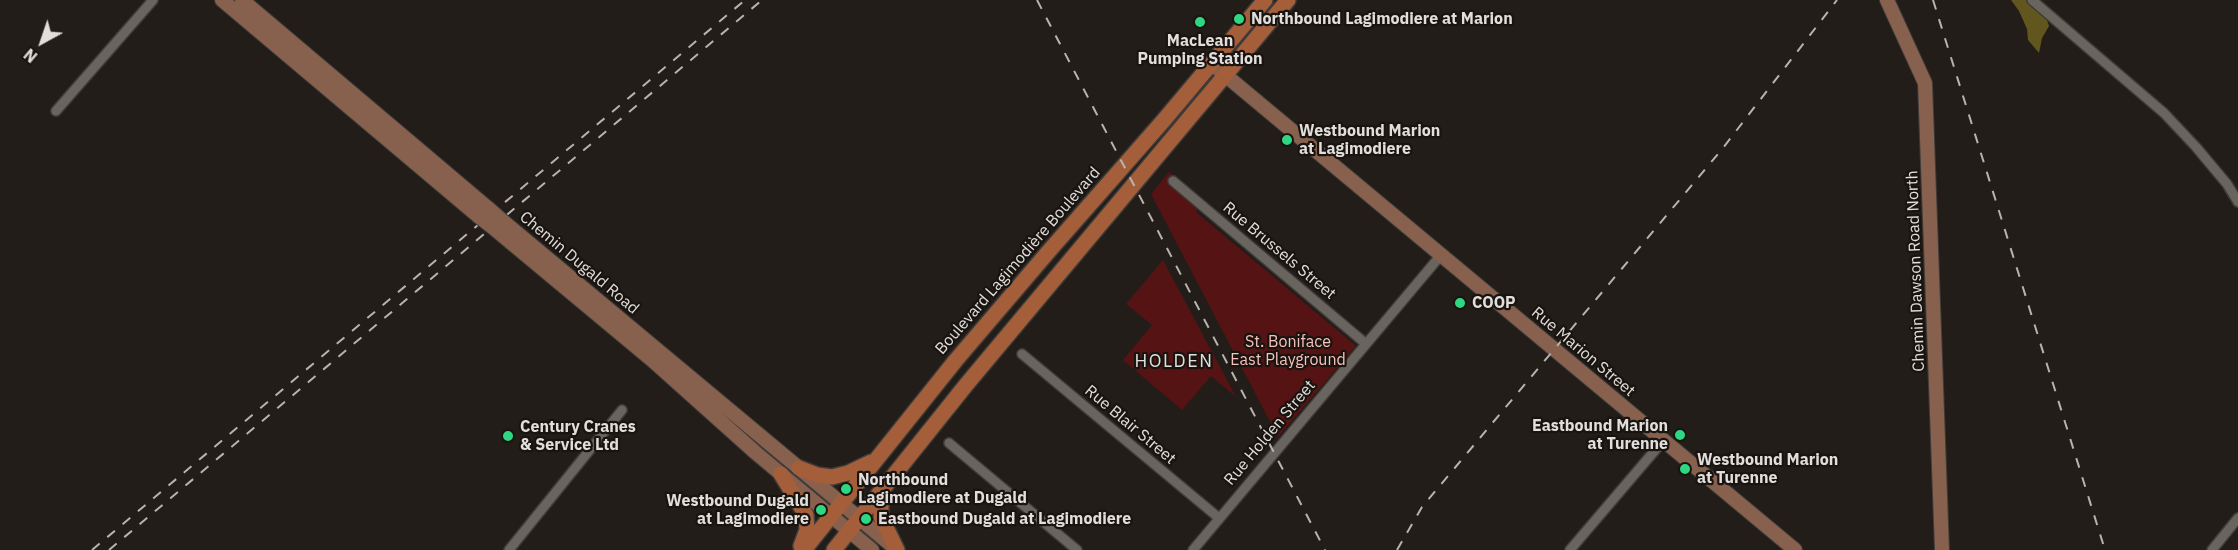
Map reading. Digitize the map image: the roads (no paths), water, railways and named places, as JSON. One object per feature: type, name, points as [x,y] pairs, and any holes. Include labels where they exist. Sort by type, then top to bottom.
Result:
[{"type":"main road","name":"Chemin Dugald Road","points":[[222,0],[897,550]]},
{"type":"main road","name":"Chemin Dugald Road","points":[[242,0],[483,212]]},
{"type":"main road","name":"Boulevard Lagimodière Boulevard","points":[[801,550],[1033,269],[1265,0]]},
{"type":"main road","points":[[834,550],[880,491],[1288,0]]},
{"type":"main road","name":"Chemin Dawson Road North","points":[[1887,0],[1925,83],[1942,550]]},
{"type":"main road","name":"Rue Marion Street","points":[[1212,64],[1795,550]]},
{"type":"main road","name":"Chemin Dugald Road","points":[[501,227],[781,474],[872,550]]},
{"type":"main road","points":[[799,468],[817,475],[832,477],[848,473],[876,459]]},
{"type":"main road","points":[[781,474],[806,515],[807,530],[801,550]]},
{"type":"main road","points":[[880,491],[881,517],[897,550]]},
{"type":"street","points":[[56,111],[153,0]]},
{"type":"street","points":[[2032,0],[2164,113],[2227,184],[2238,202]]},
{"type":"street","name":"Rue Brussels Street","points":[[1173,181],[1365,343]]},
{"type":"street","name":"Rue Holden Street","points":[[1193,550],[1441,255]]},
{"type":"street","name":"Rue Blair Street","points":[[1022,354],[1219,518]]},
{"type":"street","points":[[509,550],[622,410]]},
{"type":"street","points":[[1570,550],[1663,441]]},
{"type":"street","points":[[949,443],[1077,550]]},
{"type":"street","points":[[2212,550],[2238,518]]},
{"type":"railway","points":[[92,550],[745,0]]},
{"type":"railway","points":[[109,550],[762,0]]},
{"type":"railway","points":[[1037,0],[1325,550]]},
{"type":"railway","points":[[1397,550],[1422,507],[1723,148],[1837,0]]},
{"type":"railway","points":[[1933,0],[2105,550]]},
{"type":"place","name":"Northbound Lagimodiere at Marion","points":[[1239,19]]},
{"type":"place","name":"MacLean Pumping Station","points":[[1200,22]]},
{"type":"place","name":"Westbound Marion at Lagimodiere","points":[[1287,140]]},
{"type":"place","name":"COOP","points":[[1460,303]]},
{"type":"place","name":"Eastbound Marion at Turenne","points":[[1680,435]]},
{"type":"place","name":"Century Cranes & Service Ltd","points":[[508,436]]},
{"type":"place","name":"Westbound Marion at Turenne","points":[[1685,469]]},
{"type":"place","name":"Northbound Lagimodiere at Dugald","points":[[846,489]]},
{"type":"place","name":"Westbound Dugald at Lagimodiere","points":[[821,510]]},
{"type":"place","name":"Eastbound Dugald at Lagimodiere","points":[[866,519]]},
{"type":"district","name":"HOLDEN","points":[[1174,362]]},
{"type":"park label","name":"St. Boniface East Playground","points":[[1288,351]]}]
